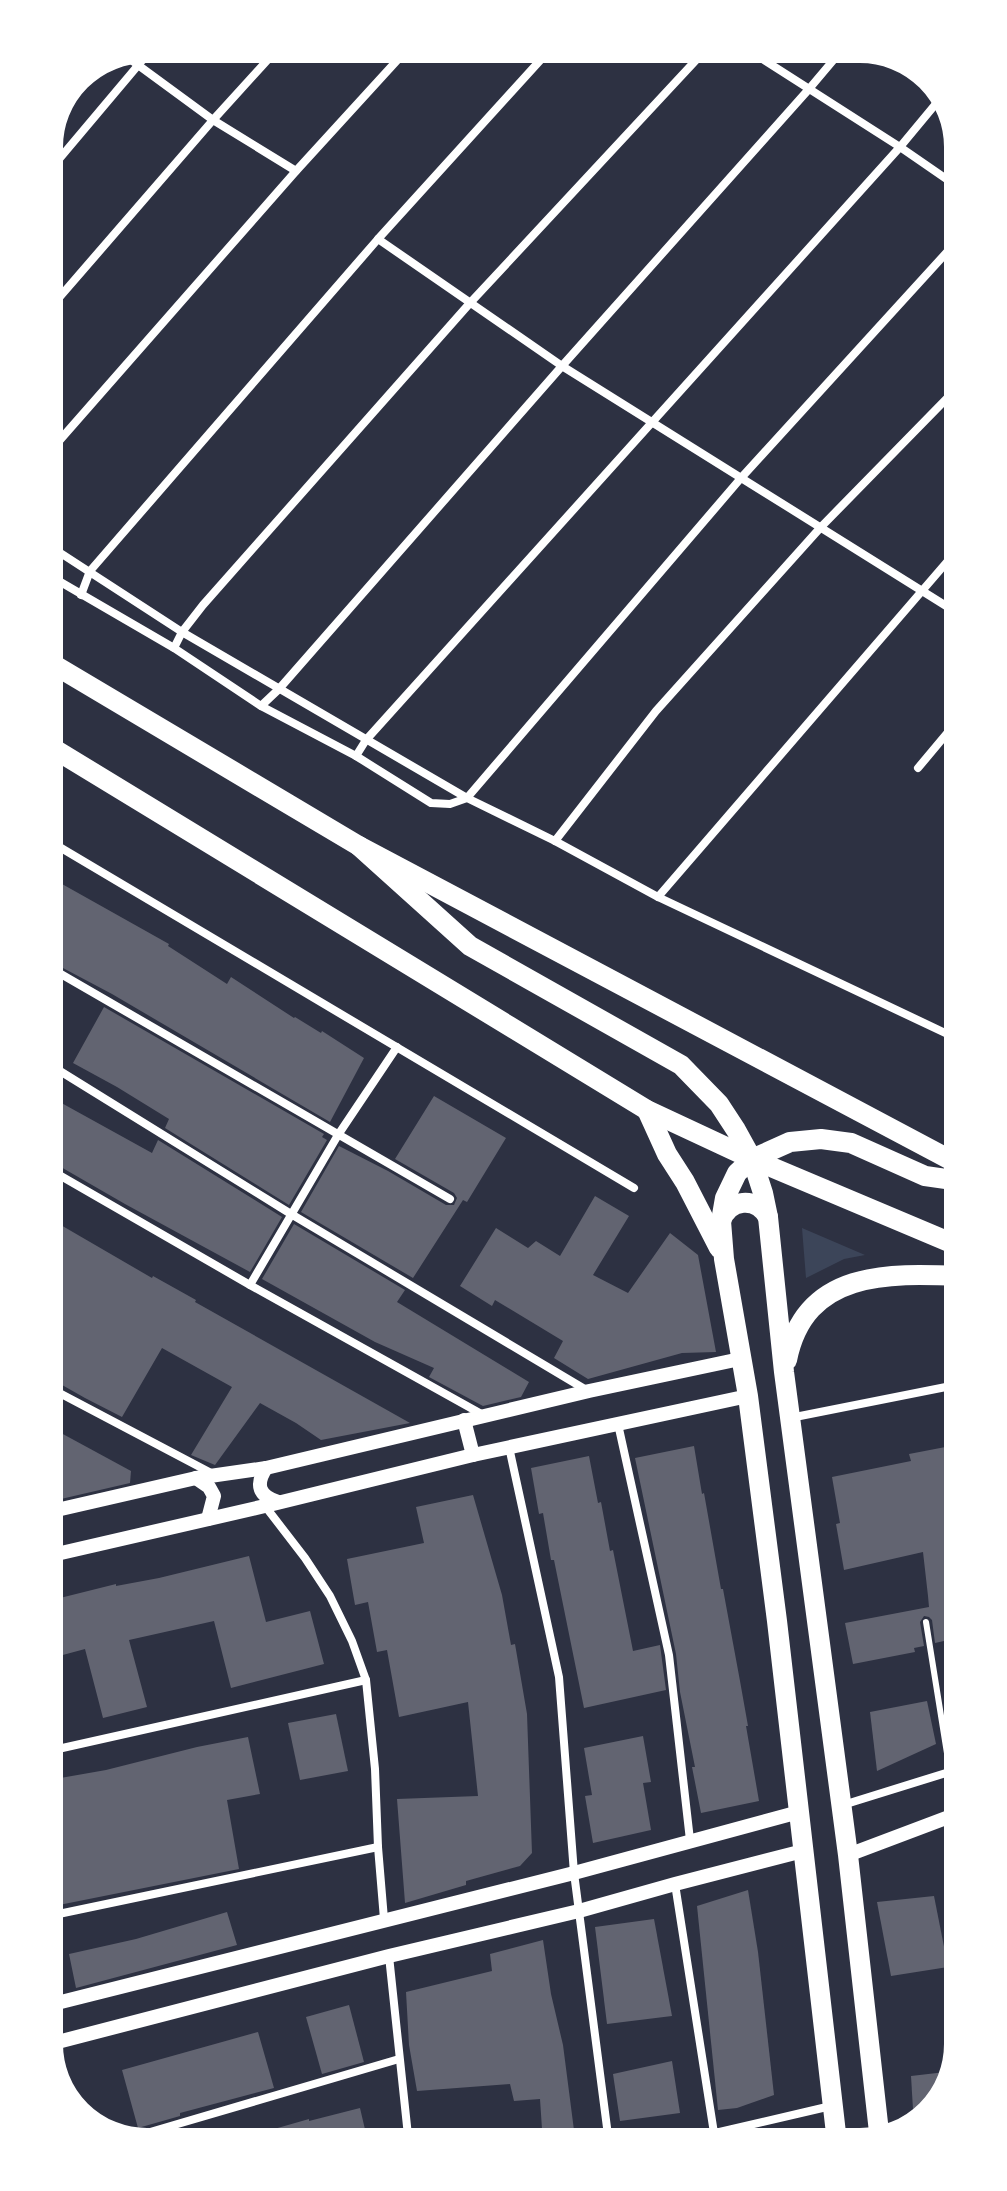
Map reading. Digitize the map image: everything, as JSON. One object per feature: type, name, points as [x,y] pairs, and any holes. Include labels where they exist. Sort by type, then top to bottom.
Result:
[{"type":"main road","points":[[58,667],[359,846],[949,1159]]},
{"type":"main road","points":[[58,751],[647,1110],[752,1159],[949,1242]]},
{"type":"main road","points":[[359,846],[470,946],[681,1065],[719,1104],[752,1159],[768,1217],[784,1372],[842,1805],[879,2131]]},
{"type":"main road","points":[[647,1110],[667,1154],[685,1182],[724,1259]]},
{"type":"main road","points":[[836,2133],[748,1396],[724,1259],[721,1221],[725,1198],[737,1173],[752,1159],[790,1142],[821,1139],[851,1143],[925,1176],[949,1179]]},
{"type":"main road","points":[[721,1221],[729,1208],[743,1202],[758,1206],[768,1217]]},
{"type":"main road","points":[[784,1372],[791,1341],[806,1314],[822,1299],[855,1282],[888,1275],[949,1276]]},
{"type":"street","points":[[58,160],[143,58]]},
{"type":"street","points":[[58,299],[269,58]]},
{"type":"street","points":[[58,442],[399,58]]},
{"type":"street","points":[[81,595],[90,571],[378,239],[542,58]]},
{"type":"street","points":[[174,648],[203,605],[470,303],[698,58]]},
{"type":"street","points":[[761,58],[949,181]]},
{"type":"street","points":[[261,706],[835,58]]},
{"type":"street","points":[[132,60],[213,120],[296,171]]},
{"type":"street","points":[[356,756],[366,740],[937,103]]},
{"type":"street","points":[[378,239],[562,366],[949,608]]},
{"type":"street","points":[[58,581],[174,648],[261,706],[356,756],[431,803],[450,804],[467,798],[741,478],[949,250]]},
{"type":"street","points":[[555,841],[656,711],[821,527],[949,396]]},
{"type":"street","points":[[58,551],[182,632],[467,798],[658,897],[949,1035]]},
{"type":"street","points":[[658,897],[949,559]]},
{"type":"street","points":[[918,768],[949,731]]},
{"type":"street","points":[[58,846],[634,1188]]},
{"type":"street","points":[[58,972],[450,1199]]},
{"type":"street","points":[[250,1285],[338,1135],[397,1047]]},
{"type":"street","points":[[58,1070],[291,1214],[589,1391]]},
{"type":"street","points":[[58,1174],[486,1416]]},
{"type":"street","points":[[58,1510],[196,1478],[266,1468],[589,1391],[740,1359]]},
{"type":"street","points":[[790,1418],[949,1386]]},
{"type":"street","points":[[58,1392],[215,1476]]},
{"type":"street","points":[[58,1554],[473,1455],[748,1396]]},
{"type":"street","points":[[464,1420],[473,1455]]},
{"type":"street","points":[[618,1424],[669,1655],[690,1840]]},
{"type":"street","points":[[509,1447],[559,1677],[574,1873],[608,2133]]},
{"type":"street","points":[[266,1468],[260,1478],[260,1489],[330,1596],[352,1641],[366,1680],[384,1919]]},
{"type":"street","points":[[196,1478],[209,1487],[214,1496],[208,1519]]},
{"type":"street","points":[[58,1749],[366,1680]]},
{"type":"street","points":[[842,1805],[949,1772]]},
{"type":"street","points":[[58,2003],[574,1873],[799,1812]]},
{"type":"street","points":[[848,1855],[949,1817]]},
{"type":"street","points":[[58,1914],[378,1847]]},
{"type":"street","points":[[58,2042],[389,1956],[579,1911],[803,1851]]},
{"type":"street","points":[[675,1884],[714,2133],[834,2105]]},
{"type":"street","points":[[389,1956],[408,2133]]},
{"type":"street","points":[[147,2133],[399,2059]]},
{"type":"lane","points":[[926,1622],[949,1766]]},
{"type":"shaded area","points":[[802,1228],[865,1255],[844,1259],[806,1278]]},
{"type":"building","points":[[58,882],[169,944],[227,984],[231,977],[364,1058],[330,1122],[58,965]]},
{"type":"building","points":[[104,1007],[324,1134],[322,1137],[327,1140],[289,1205],[165,1128],[169,1119],[73,1063]]},
{"type":"building","points":[[434,1096],[506,1138],[467,1202],[463,1200],[413,1278],[301,1212],[339,1146],[446,1205],[454,1205],[457,1198],[454,1193],[395,1159]]},
{"type":"building","points":[[58,1101],[152,1153],[158,1140],[282,1217],[250,1272],[58,1165]]},
{"type":"building","points":[[595,1196],[629,1216],[593,1275],[628,1293],[670,1233],[698,1255],[716,1352],[682,1353],[588,1379],[554,1358],[563,1341],[495,1300],[492,1306],[460,1286],[496,1228],[528,1248],[536,1241],[560,1256]]},
{"type":"building","points":[[58,1223],[410,1423],[321,1440],[260,1403],[215,1465],[191,1455],[232,1387],[162,1348],[122,1417],[58,1383]]},
{"type":"building","points":[[294,1224],[405,1290],[397,1302],[529,1382],[521,1397],[483,1406],[429,1377],[434,1368],[375,1342],[262,1279]]},
{"type":"building","points":[[58,1434],[131,1471],[130,1483],[58,1500]]},
{"type":"building","points":[[694,1446],[740,1681],[759,1801],[701,1813],[676,1654],[635,1458]]},
{"type":"building","points":[[949,1446],[949,1640],[935,1643],[932,1620],[924,1616],[920,1622],[924,1646],[914,1648],[915,1652],[853,1664],[845,1623],[929,1607],[928,1596],[923,1552],[844,1570],[832,1477],[911,1461],[909,1454]]},
{"type":"building","points":[[589,1456],[610,1551],[613,1550],[633,1651],[660,1645],[666,1690],[584,1708],[554,1560],[551,1560],[543,1513],[539,1514],[531,1468]]},
{"type":"building","points":[[473,1495],[502,1595],[511,1645],[515,1644],[527,1714],[532,1853],[520,1866],[405,1903],[397,1799],[478,1796],[468,1702],[399,1717],[387,1650],[377,1652],[368,1602],[355,1605],[347,1559],[424,1543],[416,1507]]},
{"type":"building","points":[[249,1556],[266,1622],[310,1611],[324,1664],[231,1688],[214,1621],[129,1640],[147,1707],[103,1718],[85,1649],[58,1656],[58,1598],[116,1584],[159,1578]]},
{"type":"building","points":[[927,1701],[936,1744],[877,1771],[870,1712]]},
{"type":"building","points":[[336,1714],[348,1771],[300,1780],[288,1723]]},
{"type":"building","points":[[643,1736],[651,1782],[643,1783],[651,1830],[593,1843],[585,1796],[592,1795],[584,1748]]},
{"type":"building","points":[[248,1737],[260,1794],[227,1800],[239,1869],[58,1905],[58,1778]]},
{"type":"building","points":[[748,1890],[774,2095],[737,2108],[718,2110],[697,1906]]},
{"type":"building","points":[[934,1896],[948,1967],[891,1976],[877,1902]]},
{"type":"building","points":[[227,1912],[237,1945],[76,1988],[69,1954],[136,1939]]},
{"type":"building","points":[[654,1919],[672,2016],[607,2024],[595,1927]]},
{"type":"building","points":[[543,1940],[563,2045],[574,2133],[542,2133],[540,2099],[514,2101],[510,2084],[417,2091],[409,2045],[406,1992],[492,1971],[490,1954]]},
{"type":"building","points":[[349,2005],[364,2062],[322,2074],[306,2017]]},
{"type":"building","points":[[258,2032],[274,2088],[180,2113],[180,2116],[138,2128],[122,2070]]},
{"type":"building","points":[[672,2061],[680,2113],[620,2121],[613,2074]]},
{"type":"building","points":[[944,2072],[934,2093],[913,2115],[911,2076]]},
{"type":"building","points":[[360,2108],[366,2133],[260,2133]]}]
